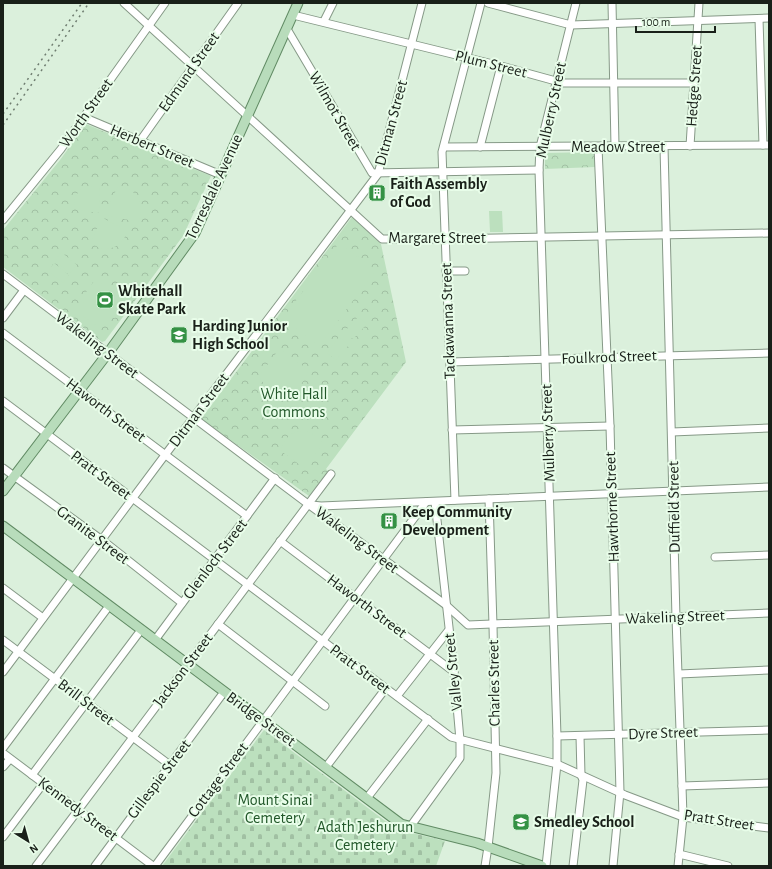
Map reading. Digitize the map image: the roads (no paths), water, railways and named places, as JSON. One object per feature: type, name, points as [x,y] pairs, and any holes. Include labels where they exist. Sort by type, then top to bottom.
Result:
[{"type":"main road","name":"Torresdale Avenue","points":[[3,491],[189,244],[298,3]]},
{"type":"main road","name":"Bridge Street","points":[[3,526],[401,824],[488,847],[542,866]]},
{"type":"street","name":"Margaret Street","points":[[124,3],[382,239],[769,233]]},
{"type":"street","name":"Worth Street","points":[[3,220],[61,148],[165,3]]},
{"type":"street","name":"Edmund Street","points":[[140,141],[238,3]]},
{"type":"street","points":[[324,21],[333,3]]},
{"type":"street","name":"Ditman Street","points":[[3,672],[378,174],[422,3]]},
{"type":"street","name":"Tackawanna Street","points":[[455,500],[442,152],[481,3]]},
{"type":"street","points":[[488,3],[571,25],[613,25],[769,18]]},
{"type":"street","name":"Mulberry Street","points":[[546,866],[557,764],[557,736],[539,170],[540,146],[576,3]]},
{"type":"street","points":[[612,3],[613,83],[616,146]]},
{"type":"street","name":"Hedge Street","points":[[690,146],[699,3]]},
{"type":"street","name":"Plum Street","points":[[293,15],[324,21],[467,57],[556,82],[694,83]]},
{"type":"street","points":[[760,19],[766,145]]},
{"type":"street","name":"Wilmot Street","points":[[287,28],[372,173],[378,174]]},
{"type":"street","points":[[480,147],[501,66]]},
{"type":"street","name":"Herbert Street","points":[[84,117],[221,175]]},
{"type":"street","name":"Meadow Street","points":[[444,147],[664,147],[766,145]]},
{"type":"street","name":"Hawthorne Street","points":[[598,147],[610,426],[620,792],[613,866]]},
{"type":"street","name":"Duffield Street","points":[[664,147],[676,618],[683,817],[678,866]]},
{"type":"street","points":[[378,174],[539,170]]},
{"type":"street","points":[[446,271],[465,271]]},
{"type":"street","name":"Wakeling Street","points":[[3,274],[308,504],[446,605],[468,625],[676,618],[769,613]]},
{"type":"street","points":[[3,318],[24,290]]},
{"type":"street","name":"Haworth Street","points":[[3,333],[247,516]]},
{"type":"street","name":"Foulkrod Street","points":[[450,362],[769,353]]},
{"type":"street","name":"Pratt Street","points":[[3,402],[451,737],[557,764],[620,792],[683,817],[769,828]]},
{"type":"street","points":[[452,430],[610,426]]},
{"type":"street","points":[[672,432],[769,428]]},
{"type":"street","name":"Granite Street","points":[[3,468],[101,540],[182,603]]},
{"type":"street","name":"Jackson Street","points":[[36,866],[331,474]]},
{"type":"street","name":"Glenloch Street","points":[[155,640],[275,478]]},
{"type":"street","points":[[308,504],[321,506],[435,502],[769,487]]},
{"type":"street","name":"Charles Street","points":[[484,866],[488,847],[496,773],[489,499]]},
{"type":"street","name":"Cottage Street","points":[[154,866],[426,502]]},
{"type":"street","name":"Valley Street","points":[[410,827],[460,758],[460,740],[454,672],[448,631],[435,502]]},
{"type":"street","name":"Haworth Street","points":[[280,541],[454,672]]},
{"type":"street","points":[[715,557],[769,555]]},
{"type":"street","points":[[3,588],[43,618]]},
{"type":"street","points":[[3,748],[109,606]]},
{"type":"street","points":[[218,624],[325,706]]},
{"type":"street","points":[[32,774],[141,630]]},
{"type":"street","points":[[397,696],[448,631]]},
{"type":"street","name":"Brill Street","points":[[3,640],[170,766]]},
{"type":"street","points":[[679,674],[769,670]]},
{"type":"street","points":[[326,767],[386,688]]},
{"type":"street","name":"Gillespie Street","points":[[95,866],[224,692]]},
{"type":"street","points":[[367,798],[428,719]]},
{"type":"street","name":"Dyre Street","points":[[557,736],[769,730]]},
{"type":"street","points":[[573,866],[583,780],[580,736]]},
{"type":"street","name":"Kennedy Street","points":[[3,753],[154,866]]},
{"type":"street","points":[[3,767],[10,759]]},
{"type":"street","points":[[682,786],[769,783]]},
{"type":"street","points":[[3,837],[43,784]]},
{"type":"street","points":[[679,854],[728,866]]},
{"type":"railway","points":[[3,114],[82,3]]},
{"type":"railway","points":[[3,125],[89,3]]},
{"type":"place","name":"Faith Assembly of God","points":[[377,193]]},
{"type":"place","name":"Whitehall Skate Park","points":[[105,300]]},
{"type":"place","name":"Harding Junior High School","points":[[179,335]]},
{"type":"place","name":"Keep Community Development","points":[[389,521]]},
{"type":"place","name":"Smedley School","points":[[521,822]]},
{"type":"park label","name":"White Hall Commons","points":[[294,403]]},
{"type":"park label","name":"Mount Sinai Cemetery","points":[[275,809]]},
{"type":"park label","name":"Adath Jeshurun Cemetery","points":[[365,836]]}]
